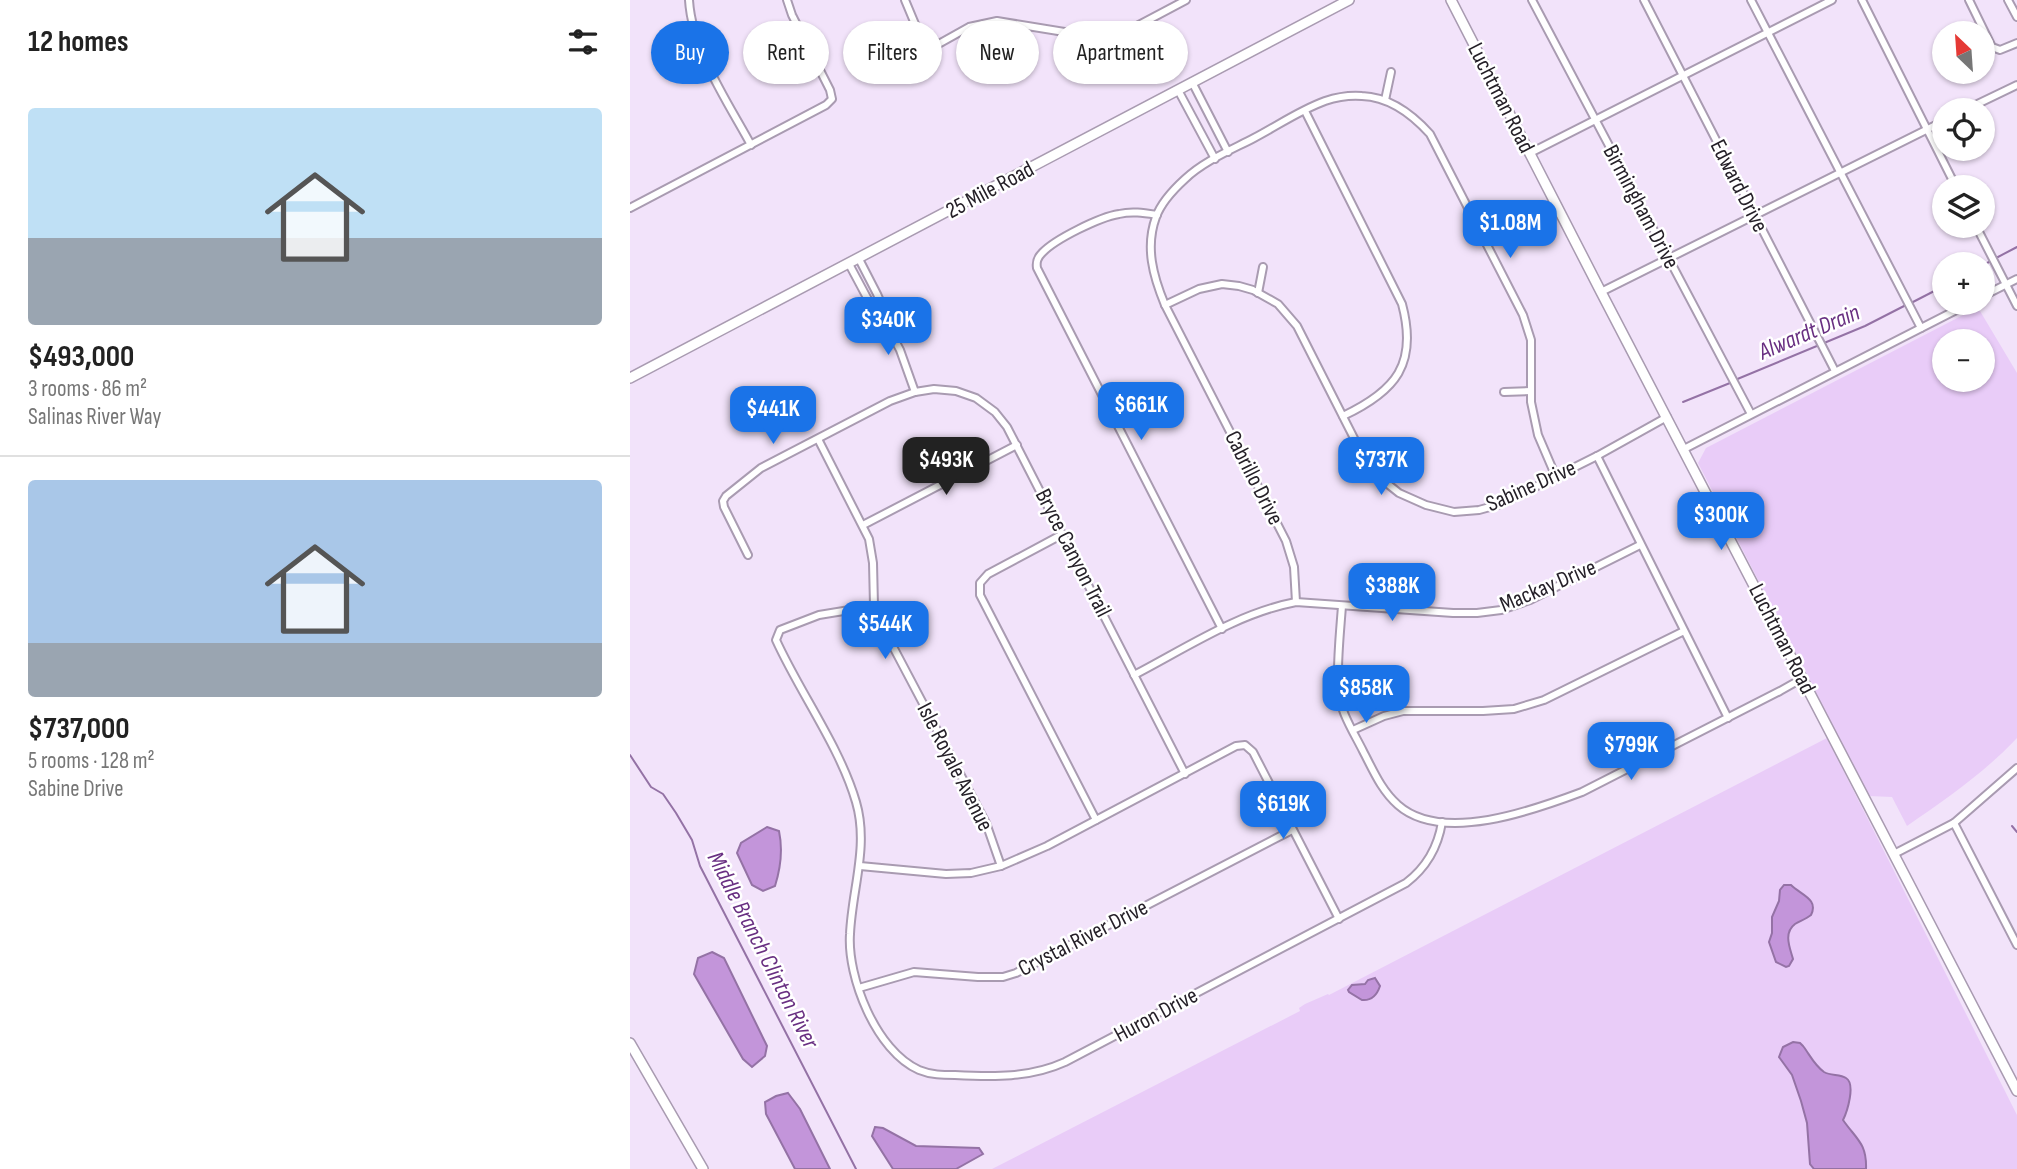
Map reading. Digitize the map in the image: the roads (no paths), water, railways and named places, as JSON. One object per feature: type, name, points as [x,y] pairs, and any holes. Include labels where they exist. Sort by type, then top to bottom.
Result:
[{"type":"street","points":[[689,0],[693,25],[706,61],[751,145]]},
{"type":"street","points":[[630,208],[826,105],[832,99],[787,0]]},
{"type":"street","points":[[905,0],[920,34],[929,45],[935,46],[969,27],[997,21],[1107,37],[1121,34],[1186,0]]},
{"type":"street","name":"25 Mile Road","points":[[630,378],[1349,0]]},
{"type":"street","name":"Luchtman Road","points":[[1451,0],[2017,1091]]},
{"type":"street","name":"Birmingham Drive","points":[[1532,0],[1751,414]]},
{"type":"street","name":"Edward Drive","points":[[1644,0],[1835,372]]},
{"type":"street","points":[[1751,0],[1921,328]]},
{"type":"street","points":[[1530,153],[1832,0]]},
{"type":"street","points":[[1862,0],[1950,175]]},
{"type":"street","points":[[1969,0],[1993,47],[2000,50],[2017,43]]},
{"type":"street","points":[[2008,0],[2017,17]]},
{"type":"street","points":[[1391,72],[1382,99],[1417,120],[1430,134],[1523,315],[1531,340],[1531,402],[1538,435],[1556,477]]},
{"type":"street","points":[[1192,82],[1228,152]]},
{"type":"street","points":[[1990,98],[2017,85]]},
{"type":"street","points":[[1178,90],[1215,159]]},
{"type":"street","name":"Cabrillo Drive","points":[[1296,602],[1294,567],[1286,541],[1165,305],[1156,283],[1150,238],[1157,215],[1166,199],[1185,178],[1215,159],[1335,98],[1364,96],[1382,99]]},
{"type":"street","points":[[1305,111],[1402,304],[1408,327],[1407,349],[1400,371],[1387,389],[1367,405],[1343,416]]},
{"type":"street","points":[[1601,292],[1932,127]]},
{"type":"street","points":[[1157,215],[1137,212],[1109,216],[1066,237],[1040,254],[1037,268],[1223,629]]},
{"type":"street","points":[[1982,238],[2017,306]]},
{"type":"street","points":[[859,259],[881,303],[881,314]]},
{"type":"street","points":[[849,264],[873,307],[881,314],[903,359],[915,392]]},
{"type":"street","points":[[1258,293],[1263,267]]},
{"type":"street","points":[[1995,290],[2017,279]]},
{"type":"street","name":"Sabine Drive","points":[[1165,305],[1199,289],[1222,284],[1239,286],[1278,304],[1297,326],[1363,456],[1379,477],[1399,493],[1426,505],[1454,512],[1479,510],[1501,504],[1667,417]]},
{"type":"street","points":[[1684,449],[1946,315]]},
{"type":"street","name":"Bryce Canyon Trail","points":[[748,555],[723,501],[761,468],[890,401],[915,392],[934,389],[957,391],[976,398],[995,412],[1007,427],[1111,625],[1185,774]]},
{"type":"street","points":[[1504,392],[1531,391]]},
{"type":"street","name":"Isle Royale Avenue","points":[[818,439],[863,525],[873,554],[874,606],[986,822],[1001,866]]},
{"type":"street","points":[[863,525],[1017,445]]},
{"type":"street","points":[[1597,456],[1728,718]]},
{"type":"street","points":[[1063,534],[993,570],[980,583],[980,595],[1096,820]]},
{"type":"street","name":"Mackay Drive","points":[[1134,675],[1258,611],[1296,602],[1453,613],[1501,610],[1530,600],[1640,545]]},
{"type":"street","name":"Huron Drive","points":[[874,606],[819,615],[787,626],[777,634],[776,640],[843,768],[856,803],[861,840],[860,866],[849,937],[859,988],[869,1015],[883,1039],[900,1057],[919,1070],[932,1074],[989,1077],[1044,1070],[1065,1062],[1339,919],[1413,877],[1434,851],[1442,822]]},
{"type":"street","points":[[1342,606],[1338,688],[1345,715],[1384,790],[1399,806],[1418,818],[1442,822],[1490,820],[1582,792],[1803,678]]},
{"type":"street","points":[[1353,730],[1403,711],[1514,709],[1544,700],[1684,631]]},
{"type":"street","points":[[860,866],[946,874],[971,873],[1001,866],[1047,846],[1236,746],[1245,745],[1253,752],[1339,919]]},
{"type":"street","points":[[1894,854],[1954,822],[2017,768]]},
{"type":"street","points":[[1954,822],[2017,945]]},
{"type":"street","name":"Crystal River Drive","points":[[859,988],[914,972],[978,977],[1003,977],[1016,973],[1292,830]]},
{"type":"street","points":[[630,1043],[703,1169]]},
{"type":"waterway","name":"Alwardt Drain","points":[[1996,258],[2017,247]]},
{"type":"waterway","name":"Alwardt Drain","points":[[1911,303],[1932,292]]},
{"type":"waterway","name":"Alwardt Drain","points":[[1735,380],[1865,326],[1906,305]]},
{"type":"waterway","name":"Alwardt Drain","points":[[1683,402],[1730,383]]},
{"type":"waterway","name":"Middle Branch Clinton River","points":[[630,755],[651,787],[663,794],[692,840],[700,866],[856,1169]]},
{"type":"waterway","points":[[2012,826],[2017,832]]}]
